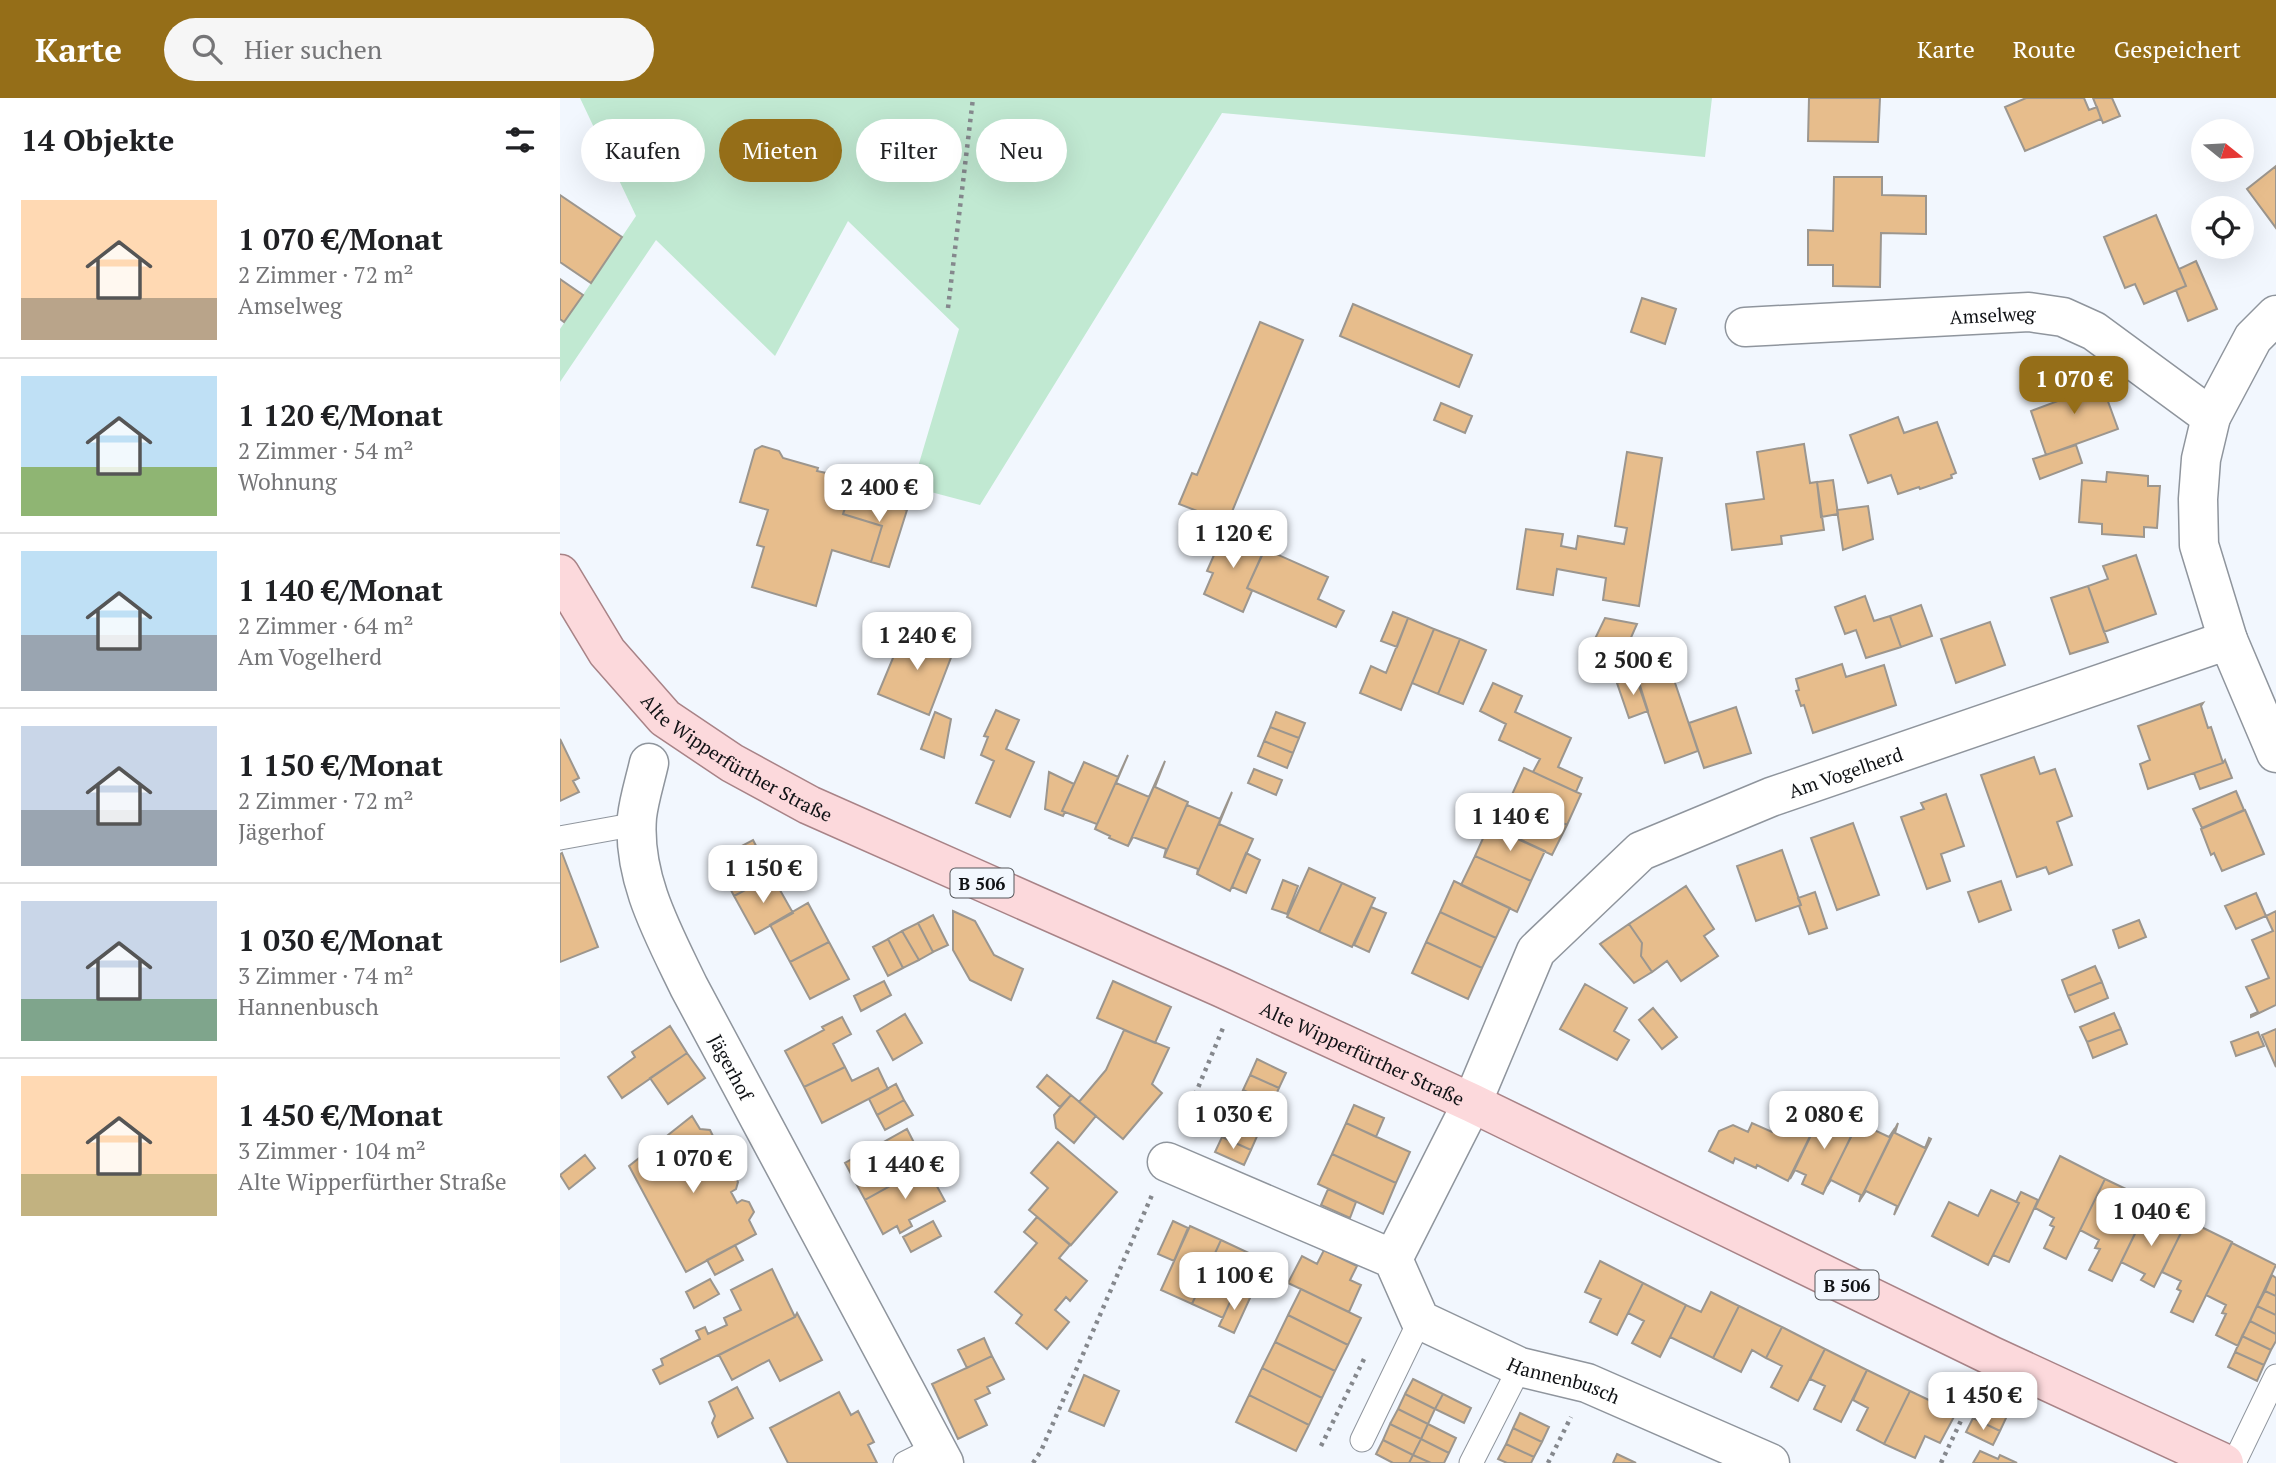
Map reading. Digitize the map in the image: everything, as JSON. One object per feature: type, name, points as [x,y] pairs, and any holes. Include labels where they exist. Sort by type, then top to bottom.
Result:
[{"type":"main road","name":"Alte Wipperfürther Straße","points":[[560,574],[607,652],[665,718],[732,763],[809,805],[1237,995],[1472,1103],[1992,1356],[2224,1463]]},
{"type":"street","name":"Amselweg","points":[[1745,327],[2029,312],[2063,317],[2094,331],[2211,417]]},
{"type":"street","points":[[2276,315],[2253,338],[2211,417],[2201,459],[2198,499],[2199,545],[2228,640],[2276,753]]},
{"type":"street","name":"Am Vogelherd","points":[[1472,1103],[1536,951],[1641,851],[1770,797],[2228,640]]},
{"type":"street","name":"Jägerhof","points":[[649,763],[637,817],[639,864],[655,916],[929,1458]]},
{"type":"street","points":[[1393,1259],[1472,1103]]},
{"type":"street","points":[[1167,1162],[1393,1259],[1420,1320]]},
{"type":"street","name":"Hannenbusch","points":[[1420,1320],[1520,1367],[1587,1383],[1770,1463]]},
{"type":"lane","points":[[560,838],[638,824]]},
{"type":"lane","points":[[1362,1440],[1420,1320]]},
{"type":"lane","points":[[1471,1463],[1520,1367]]},
{"type":"lane","points":[[2234,1463],[2273,1391]]},
{"type":"path","points":[[948,308],[973,98]]},
{"type":"path","points":[[1033,1463],[1041,1451],[1167,1162],[1237,995]]},
{"type":"path","points":[[1321,1446],[1368,1350]]},
{"type":"path","points":[[1941,1463],[1992,1356]]},
{"type":"path","points":[[1548,1463],[1587,1383]]},
{"type":"green space","points":[[580,98],[1712,98],[1705,157],[1222,113],[980,505],[912,487],[959,329],[848,221],[775,356],[656,240],[560,382],[560,329],[636,216],[620,182],[705,182],[705,119],[590,119]]},
{"type":"building","points":[[1809,98],[1880,98],[1878,142],[1808,141]]},
{"type":"building","points":[[2026,98],[2084,98],[2089,110],[2097,107],[2101,119],[2025,151],[2005,107]]},
{"type":"building","points":[[2093,98],[2112,98],[2120,116],[2103,123]]},
{"type":"building","points":[[2276,166],[2276,228],[2254,196],[2247,189]]},
{"type":"building","points":[[1834,177],[1882,177],[1882,195],[1926,196],[1926,234],[1881,233],[1880,287],[1833,286],[1833,265],[1808,265],[1808,230],[1833,231]]},
{"type":"building","points":[[560,195],[622,237],[591,283],[560,262]]},
{"type":"building","points":[[2156,215],[2186,286],[2144,304],[2135,284],[2125,288],[2104,237]]},
{"type":"building","points":[[2196,261],[2217,309],[2188,321],[2176,290],[2186,286],[2179,269]]},
{"type":"building","points":[[560,279],[583,295],[564,322],[560,319]]},
{"type":"building","points":[[1642,298],[1676,309],[1665,344],[1631,332]]},
{"type":"building","points":[[1353,304],[1472,355],[1459,387],[1340,336]]},
{"type":"building","points":[[1260,322],[1303,340],[1217,548],[1195,539],[1205,514],[1179,504],[1192,473],[1197,475]]},
{"type":"building","points":[[2083,375],[2089,390],[2102,385],[2118,429],[2046,455],[2031,411],[2058,401],[2053,386]]},
{"type":"building","points":[[1441,403],[1472,416],[1465,433],[1434,420]]},
{"type":"building","points":[[1898,417],[1904,433],[1937,422],[1956,473],[1951,475],[1952,478],[1898,494],[1891,475],[1868,483],[1850,435]]},
{"type":"building","points":[[1804,444],[1810,483],[1817,482],[1824,530],[1781,536],[1782,544],[1732,550],[1726,504],[1764,499],[1757,452]]},
{"type":"building","points":[[2076,445],[2082,463],[2040,479],[2033,459]]},
{"type":"building","points":[[762,446],[779,451],[783,458],[818,468],[817,471],[831,474],[833,467],[856,474],[843,514],[882,526],[871,562],[832,550],[816,606],[752,587],[764,547],[757,545],[768,510],[740,502],[755,450]]},
{"type":"building","points":[[1627,452],[1662,458],[1639,606],[1603,600],[1606,578],[1557,569],[1553,595],[1517,589],[1526,529],[1563,534],[1561,546],[1576,549],[1578,536],[1624,544],[1627,528],[1615,526]]},
{"type":"building","points":[[2107,472],[2148,476],[2148,486],[2160,486],[2157,528],[2144,527],[2144,537],[2102,534],[2102,524],[2079,522],[2082,480],[2106,482]]},
{"type":"building","points":[[1833,480],[1838,514],[1821,517],[1817,482]]},
{"type":"building","points":[[851,492],[907,510],[889,567],[871,562],[882,526],[843,514]]},
{"type":"building","points":[[1868,506],[1873,539],[1843,550],[1837,510]]},
{"type":"building","points":[[1225,530],[1265,548],[1247,588],[1252,591],[1243,612],[1204,594],[1213,573],[1207,571]]},
{"type":"building","points":[[1265,549],[1328,577],[1318,599],[1344,611],[1336,627],[1247,588]]},
{"type":"building","points":[[2136,555],[2156,614],[2104,632],[2088,586],[2108,579],[2103,566]]},
{"type":"building","points":[[2088,586],[2108,642],[2070,654],[2051,598]]},
{"type":"building","points":[[1865,596],[1874,621],[1890,616],[1901,647],[1866,658],[1856,630],[1845,634],[1835,607]]},
{"type":"building","points":[[1921,605],[1932,636],[1901,647],[1890,616]]},
{"type":"building","points":[[1393,612],[1408,618],[1397,647],[1381,641]]},
{"type":"building","points":[[1408,618],[1434,629],[1401,710],[1360,693],[1371,666],[1386,673]]},
{"type":"building","points":[[1605,618],[1637,624],[1622,658],[1592,645]]},
{"type":"building","points":[[1990,622],[2005,665],[1956,683],[1941,639]]},
{"type":"building","points":[[905,629],[955,647],[929,715],[878,694]]},
{"type":"building","points":[[1434,629],[1460,639],[1438,694],[1412,683]]},
{"type":"building","points":[[1460,639],[1486,650],[1463,704],[1438,694]]},
{"type":"building","points":[[1842,664],[1846,677],[1884,665],[1896,705],[1813,733],[1804,705],[1801,706],[1796,691],[1799,690],[1796,679]]},
{"type":"building","points":[[1671,671],[1698,751],[1665,763],[1638,683]]},
{"type":"building","points":[[1637,676],[1648,711],[1629,718],[1617,683]]},
{"type":"building","points":[[1493,683],[1522,696],[1515,712],[1571,738],[1558,767],[1582,778],[1576,792],[1533,772],[1540,759],[1499,740],[1506,724],[1480,711]]},
{"type":"building","points":[[2203,703],[2201,706],[2208,728],[2211,727],[2223,763],[2148,789],[2140,764],[2150,760],[2138,726]]},
{"type":"building","points":[[1736,707],[1751,753],[1704,768],[1689,723]]},
{"type":"building","points":[[996,710],[1019,720],[1006,749],[1034,762],[1010,817],[976,803],[994,761],[981,755],[988,737],[984,736]]},
{"type":"building","points":[[935,712],[951,719],[944,758],[921,749]]},
{"type":"building","points":[[1276,712],[1305,723],[1299,738],[1270,727]]},
{"type":"building","points":[[1270,727],[1299,738],[1293,753],[1264,741]]},
{"type":"building","points":[[560,739],[579,778],[573,781],[579,792],[560,801]]},
{"type":"building","points":[[1264,741],[1293,753],[1287,768],[1258,756]]},
{"type":"building","points":[[1128,755],[1116,783],[1149,797],[1165,761],[1128,846],[1095,829]]},
{"type":"building","points":[[1128,755],[1095,829],[1097,824],[1062,811],[1084,762],[1118,777]]},
{"type":"building","points":[[2034,757],[2040,774],[2055,769],[2072,816],[2057,822],[2072,865],[2049,874],[2046,867],[2017,877],[1981,775]]},
{"type":"building","points":[[2225,760],[2232,778],[2200,789],[2194,773]]},
{"type":"building","points":[[1165,761],[1155,787],[1188,802],[1164,857],[1166,849],[1133,837],[1128,846]]},
{"type":"building","points":[[1524,768],[1581,794],[1567,825],[1510,799]]},
{"type":"building","points":[[1254,769],[1282,780],[1276,795],[1248,783]]},
{"type":"building","points":[[1049,772],[1074,784],[1062,811],[1065,812],[1063,816],[1045,809]]},
{"type":"building","points":[[2236,791],[2244,810],[2202,828],[2193,809]]},
{"type":"building","points":[[1232,792],[1197,874],[1198,869],[1164,857],[1188,802],[1187,805],[1220,819]]},
{"type":"building","points":[[1232,792],[1219,824],[1253,839],[1230,891],[1197,874]]},
{"type":"building","points":[[1946,794],[1964,846],[1941,854],[1950,881],[1927,889],[1901,817],[1924,809],[1921,803]]},
{"type":"building","points":[[1510,799],[1567,825],[1552,855],[1496,829]]},
{"type":"building","points":[[2245,810],[2264,854],[2222,871],[2214,853],[2211,855],[2201,829]]},
{"type":"building","points":[[1853,823],[1879,895],[1837,910],[1811,838]]},
{"type":"building","points":[[1489,825],[1545,851],[1531,881],[1475,856]]},
{"type":"building","points":[[753,840],[772,876],[734,896],[715,860]]},
{"type":"building","points":[[1782,850],[1801,905],[1756,921],[1737,866]]},
{"type":"building","points":[[562,853],[598,947],[560,962],[560,854]]},
{"type":"building","points":[[1246,853],[1260,860],[1246,893],[1232,887]]},
{"type":"building","points":[[1475,856],[1531,881],[1517,912],[1461,885]]},
{"type":"building","points":[[1309,868],[1342,883],[1319,932],[1287,917]]},
{"type":"building","points":[[772,876],[793,913],[755,934],[734,896]]},
{"type":"building","points":[[1283,880],[1298,886],[1287,914],[1272,909]]},
{"type":"building","points":[[1454,881],[1510,908],[1496,938],[1440,912]]},
{"type":"building","points":[[2001,881],[2011,910],[1979,922],[1968,892]]},
{"type":"building","points":[[1342,883],[1375,898],[1352,947],[1319,932]]},
{"type":"building","points":[[1686,886],[1714,929],[1704,936],[1718,956],[1681,981],[1667,961],[1652,972],[1641,956],[1642,943],[1629,924]]},
{"type":"building","points":[[1815,892],[1827,928],[1809,934],[1798,898]]},
{"type":"building","points":[[2256,893],[2266,916],[2236,929],[2225,906]]},
{"type":"building","points":[[808,903],[829,942],[790,962],[770,925]]},
{"type":"building","points":[[1371,907],[1386,913],[1369,952],[1354,945]]},
{"type":"building","points":[[953,911],[975,921],[994,955],[1023,969],[1011,1000],[970,980],[953,950]]},
{"type":"building","points":[[2276,911],[2276,1005],[2251,1017],[2258,1012],[2246,987],[2269,978],[2252,940],[2273,931],[2266,916]]},
{"type":"building","points":[[1440,912],[1496,938],[1482,968],[1426,942]]},
{"type":"building","points":[[933,915],[948,945],[933,952],[918,923]]},
{"type":"building","points":[[2139,920],[2146,937],[2119,948],[2113,930]]},
{"type":"building","points":[[918,923],[933,952],[919,960],[902,931]]},
{"type":"building","points":[[1629,924],[1642,943],[1641,956],[1652,972],[1634,983],[1600,944]]},
{"type":"building","points":[[902,931],[919,960],[903,968],[888,939]]},
{"type":"building","points":[[888,939],[903,968],[888,976],[873,947]]},
{"type":"building","points":[[829,942],[849,979],[810,999],[790,962]]},
{"type":"building","points":[[1426,942],[1482,968],[1468,999],[1412,973]]},
{"type":"building","points":[[2095,966],[2102,982],[2068,996],[2062,980]]},
{"type":"building","points":[[884,981],[891,995],[861,1011],[854,996]]},
{"type":"building","points":[[1113,981],[1171,1007],[1155,1043],[1097,1018]]},
{"type":"building","points":[[2102,982],[2108,998],[2075,1012],[2068,996]]},
{"type":"building","points":[[1585,984],[1627,1008],[1614,1031],[1629,1040],[1617,1060],[1560,1029]]},
{"type":"building","points":[[1653,1008],[1677,1037],[1662,1049],[1639,1020]]},
{"type":"building","points":[[2114,1013],[2121,1029],[2087,1042],[2080,1027]]},
{"type":"building","points":[[905,1014],[922,1043],[893,1060],[877,1031]]},
{"type":"building","points":[[842,1017],[851,1034],[833,1044],[845,1067],[804,1087],[785,1051]]},
{"type":"building","points":[[670,1026],[687,1053],[622,1098],[608,1077],[635,1057],[632,1052]]},
{"type":"building","points":[[2121,1029],[2127,1044],[2093,1058],[2087,1042]]},
{"type":"building","points":[[2276,1029],[2276,1067],[2262,1035]]},
{"type":"building","points":[[1124,1030],[1169,1048],[1152,1084],[1162,1093],[1123,1139],[1079,1102],[1106,1070]]},
{"type":"building","points":[[2258,1032],[2264,1046],[2236,1056],[2231,1042]]},
{"type":"building","points":[[687,1053],[705,1078],[668,1104],[650,1078]]},
{"type":"building","points":[[1257,1059],[1286,1073],[1279,1088],[1250,1075]]},
{"type":"building","points":[[845,1067],[852,1081],[878,1068],[888,1089],[822,1123],[804,1087]]},
{"type":"building","points":[[1047,1075],[1071,1095],[1060,1107],[1037,1087]]},
{"type":"building","points":[[1250,1075],[1279,1088],[1272,1103],[1243,1090]]},
{"type":"building","points":[[896,1084],[904,1100],[877,1115],[869,1099]]},
{"type":"building","points":[[1243,1090],[1272,1103],[1265,1119],[1236,1106]]},
{"type":"building","points":[[1071,1095],[1096,1116],[1074,1143],[1056,1128],[1054,1115]]},
{"type":"building","points":[[904,1100],[913,1115],[885,1130],[877,1115]]},
{"type":"building","points":[[1827,1102],[1824,1112],[1854,1126],[1860,1118],[1823,1194],[1802,1184],[1806,1175],[1795,1170],[1790,1179]]},
{"type":"building","points":[[1786,1104],[1818,1120],[1788,1181],[1757,1165],[1756,1168],[1735,1158],[1733,1163],[1709,1151],[1719,1131],[1733,1125],[1748,1132],[1752,1123],[1772,1132]]},
{"type":"building","points":[[1354,1105],[1384,1118],[1376,1137],[1346,1123]]},
{"type":"building","points":[[1236,1106],[1265,1119],[1258,1134],[1229,1121]]},
{"type":"building","points":[[1863,1113],[1859,1123],[1889,1137],[1895,1128],[1859,1202],[1861,1195],[1831,1180],[1825,1189]]},
{"type":"building","points":[[692,1116],[700,1129],[710,1130],[715,1140],[713,1146],[708,1149],[714,1160],[719,1157],[726,1159],[738,1182],[736,1189],[731,1192],[737,1203],[742,1200],[749,1202],[754,1212],[749,1220],[756,1234],[686,1272],[629,1166]]},
{"type":"building","points":[[1229,1121],[1258,1134],[1251,1150],[1222,1137]]},
{"type":"building","points":[[1346,1123],[1410,1152],[1396,1183],[1332,1154]]},
{"type":"building","points":[[1898,1123],[1895,1133],[1925,1148],[1929,1138],[1931,1139],[1894,1215],[1897,1206],[1866,1191],[1860,1200]]},
{"type":"building","points":[[907,1129],[926,1166],[865,1200],[845,1163],[859,1155],[856,1150],[868,1143],[871,1149]]},
{"type":"building","points":[[1222,1137],[1251,1150],[1244,1165],[1215,1152]]},
{"type":"building","points":[[1058,1142],[1117,1192],[1071,1245],[1029,1210],[1048,1188],[1031,1173]]},
{"type":"building","points":[[1332,1154],[1396,1183],[1383,1214],[1318,1184]]},
{"type":"building","points":[[585,1155],[595,1168],[569,1189],[560,1175]]},
{"type":"building","points":[[2060,1156],[2105,1179],[2066,1259],[2044,1248],[2054,1227],[2050,1225],[2054,1218],[2035,1208]]},
{"type":"building","points":[[926,1166],[945,1201],[909,1220],[912,1226],[900,1233],[897,1226],[883,1234],[865,1200]]},
{"type":"building","points":[[2105,1179],[2151,1201],[2112,1281],[2089,1270],[2100,1249],[2095,1248],[2099,1240],[2080,1230]]},
{"type":"building","points":[[1328,1189],[1356,1202],[1350,1218],[1321,1205]]},
{"type":"building","points":[[1991,1190],[2019,1203],[1988,1265],[1932,1236],[1949,1202],[1978,1216]]},
{"type":"building","points":[[2021,1192],[2038,1200],[2009,1262],[1993,1255],[2019,1203],[2016,1202]]},
{"type":"building","points":[[2145,1213],[2182,1231],[2154,1287],[2141,1280],[2145,1274],[2121,1262]]},
{"type":"building","points":[[1037,1217],[1070,1245],[1059,1258],[1087,1281],[1070,1301],[1066,1297],[1055,1310],[1069,1322],[1047,1349],[1016,1323],[1022,1315],[995,1292],[1037,1243],[1024,1232]]},
{"type":"building","points":[[2187,1220],[2232,1242],[2193,1322],[2171,1312],[2181,1291],[2177,1289],[2181,1281],[2162,1272]]},
{"type":"building","points":[[933,1221],[941,1236],[911,1252],[903,1237]]},
{"type":"building","points":[[1173,1221],[1188,1228],[1174,1261],[1158,1254]]},
{"type":"building","points":[[1190,1226],[1221,1240],[1192,1304],[1161,1290]]},
{"type":"building","points":[[1221,1240],[1251,1254],[1223,1318],[1192,1304]]},
{"type":"building","points":[[2232,1243],[2276,1265],[2238,1346],[2216,1335],[2226,1314],[2222,1313],[2226,1305],[2206,1295]]},
{"type":"building","points":[[735,1245],[743,1260],[715,1275],[707,1260]]},
{"type":"building","points":[[1324,1250],[1357,1266],[1350,1280],[1361,1285],[1349,1312],[1288,1283],[1302,1256],[1317,1264]]},
{"type":"building","points":[[1600,1261],[1643,1283],[1617,1335],[1590,1322],[1601,1299],[1585,1292]]},
{"type":"building","points":[[772,1269],[795,1317],[660,1384],[653,1370],[663,1365],[661,1359],[700,1339],[696,1331],[705,1327],[708,1334],[727,1325],[724,1318],[741,1310],[731,1290]]},
{"type":"building","points":[[2272,1275],[2276,1278],[2276,1296],[2265,1291]]},
{"type":"building","points":[[710,1279],[719,1294],[694,1308],[686,1292]]},
{"type":"building","points":[[1643,1283],[1686,1305],[1660,1357],[1632,1343],[1644,1321],[1628,1313]]},
{"type":"building","points":[[1301,1289],[1361,1318],[1348,1345],[1288,1315]]},
{"type":"building","points":[[1235,1291],[1250,1298],[1234,1333],[1219,1326]]},
{"type":"building","points":[[2265,1291],[2276,1296],[2276,1315],[2257,1306]]},
{"type":"building","points":[[1711,1292],[1739,1306],[1713,1358],[1670,1337],[1686,1305],[1701,1312]]},
{"type":"building","points":[[1739,1306],[1782,1327],[1766,1358],[1752,1350],[1741,1372],[1713,1358]]},
{"type":"building","points":[[2257,1306],[2276,1315],[2276,1334],[2250,1321]]},
{"type":"building","points":[[797,1313],[822,1360],[780,1381],[769,1360],[732,1380],[719,1355],[795,1317]]},
{"type":"building","points":[[1288,1315],[1348,1345],[1335,1371],[1275,1342]]},
{"type":"building","points":[[2250,1321],[2276,1334],[2271,1350],[2242,1336]]},
{"type":"building","points":[[1782,1327],[1825,1349],[1798,1401],[1771,1387],[1782,1366],[1766,1358]]},
{"type":"building","points":[[2242,1336],[2271,1350],[2264,1365],[2235,1352]]},
{"type":"building","points":[[984,1338],[992,1356],[967,1368],[958,1350]]},
{"type":"building","points":[[1275,1342],[1335,1371],[1322,1398],[1262,1368]]},
{"type":"building","points":[[1825,1349],[1867,1370],[1841,1422],[1814,1409],[1825,1386],[1810,1379]]},
{"type":"building","points":[[2235,1352],[2264,1365],[2257,1381],[2228,1367]]},
{"type":"building","points":[[992,1356],[1004,1379],[987,1387],[990,1393],[975,1400],[987,1425],[958,1439],[932,1384]]},
{"type":"building","points":[[1262,1368],[1322,1398],[1309,1425],[1249,1395]]},
{"type":"building","points":[[1867,1370],[1910,1391],[1884,1444],[1857,1430],[1868,1408],[1853,1400]]},
{"type":"building","points":[[1084,1375],[1119,1391],[1104,1426],[1069,1411]]},
{"type":"building","points":[[1413,1379],[1443,1394],[1435,1409],[1405,1394]]},
{"type":"building","points":[[737,1387],[753,1418],[718,1437],[712,1423],[715,1416],[709,1402]]},
{"type":"building","points":[[1910,1391],[1956,1413],[1940,1443],[1925,1436],[1915,1458],[1884,1444]]},
{"type":"building","points":[[839,1392],[851,1415],[858,1411],[874,1442],[868,1445],[877,1463],[788,1463],[770,1428]]},
{"type":"building","points":[[1405,1394],[1435,1409],[1428,1424],[1398,1409]]},
{"type":"building","points":[[1443,1394],[1471,1408],[1464,1423],[1435,1409]]},
{"type":"building","points":[[1249,1395],[1309,1425],[1296,1451],[1236,1422]]},
{"type":"building","points":[[1980,1403],[2007,1416],[2000,1431],[1973,1418]]},
{"type":"building","points":[[1398,1409],[1428,1424],[1421,1439],[1390,1424]]},
{"type":"building","points":[[1520,1413],[1549,1427],[1542,1442],[1513,1428]]},
{"type":"building","points":[[1973,1418],[2000,1431],[1993,1445],[1966,1432]]},
{"type":"building","points":[[1390,1424],[1421,1439],[1413,1455],[1383,1440]]},
{"type":"building","points":[[1428,1424],[1456,1438],[1449,1453],[1421,1439]]},
{"type":"building","points":[[1513,1428],[1542,1442],[1534,1457],[1506,1444]]},
{"type":"building","points":[[1421,1439],[1449,1453],[1444,1463],[1431,1463],[1413,1455]]},
{"type":"building","points":[[1383,1440],[1413,1455],[1409,1463],[1393,1463],[1376,1454]]},
{"type":"building","points":[[1506,1444],[1534,1457],[1531,1463],[1507,1463],[1498,1459]]},
{"type":"building","points":[[1980,1451],[1998,1459],[2000,1455],[2017,1463],[1973,1463]]},
{"type":"building","points":[[1617,1454],[1636,1463],[1613,1463]]},
{"type":"building","points":[[1413,1455],[1431,1463],[1409,1463]]}]
